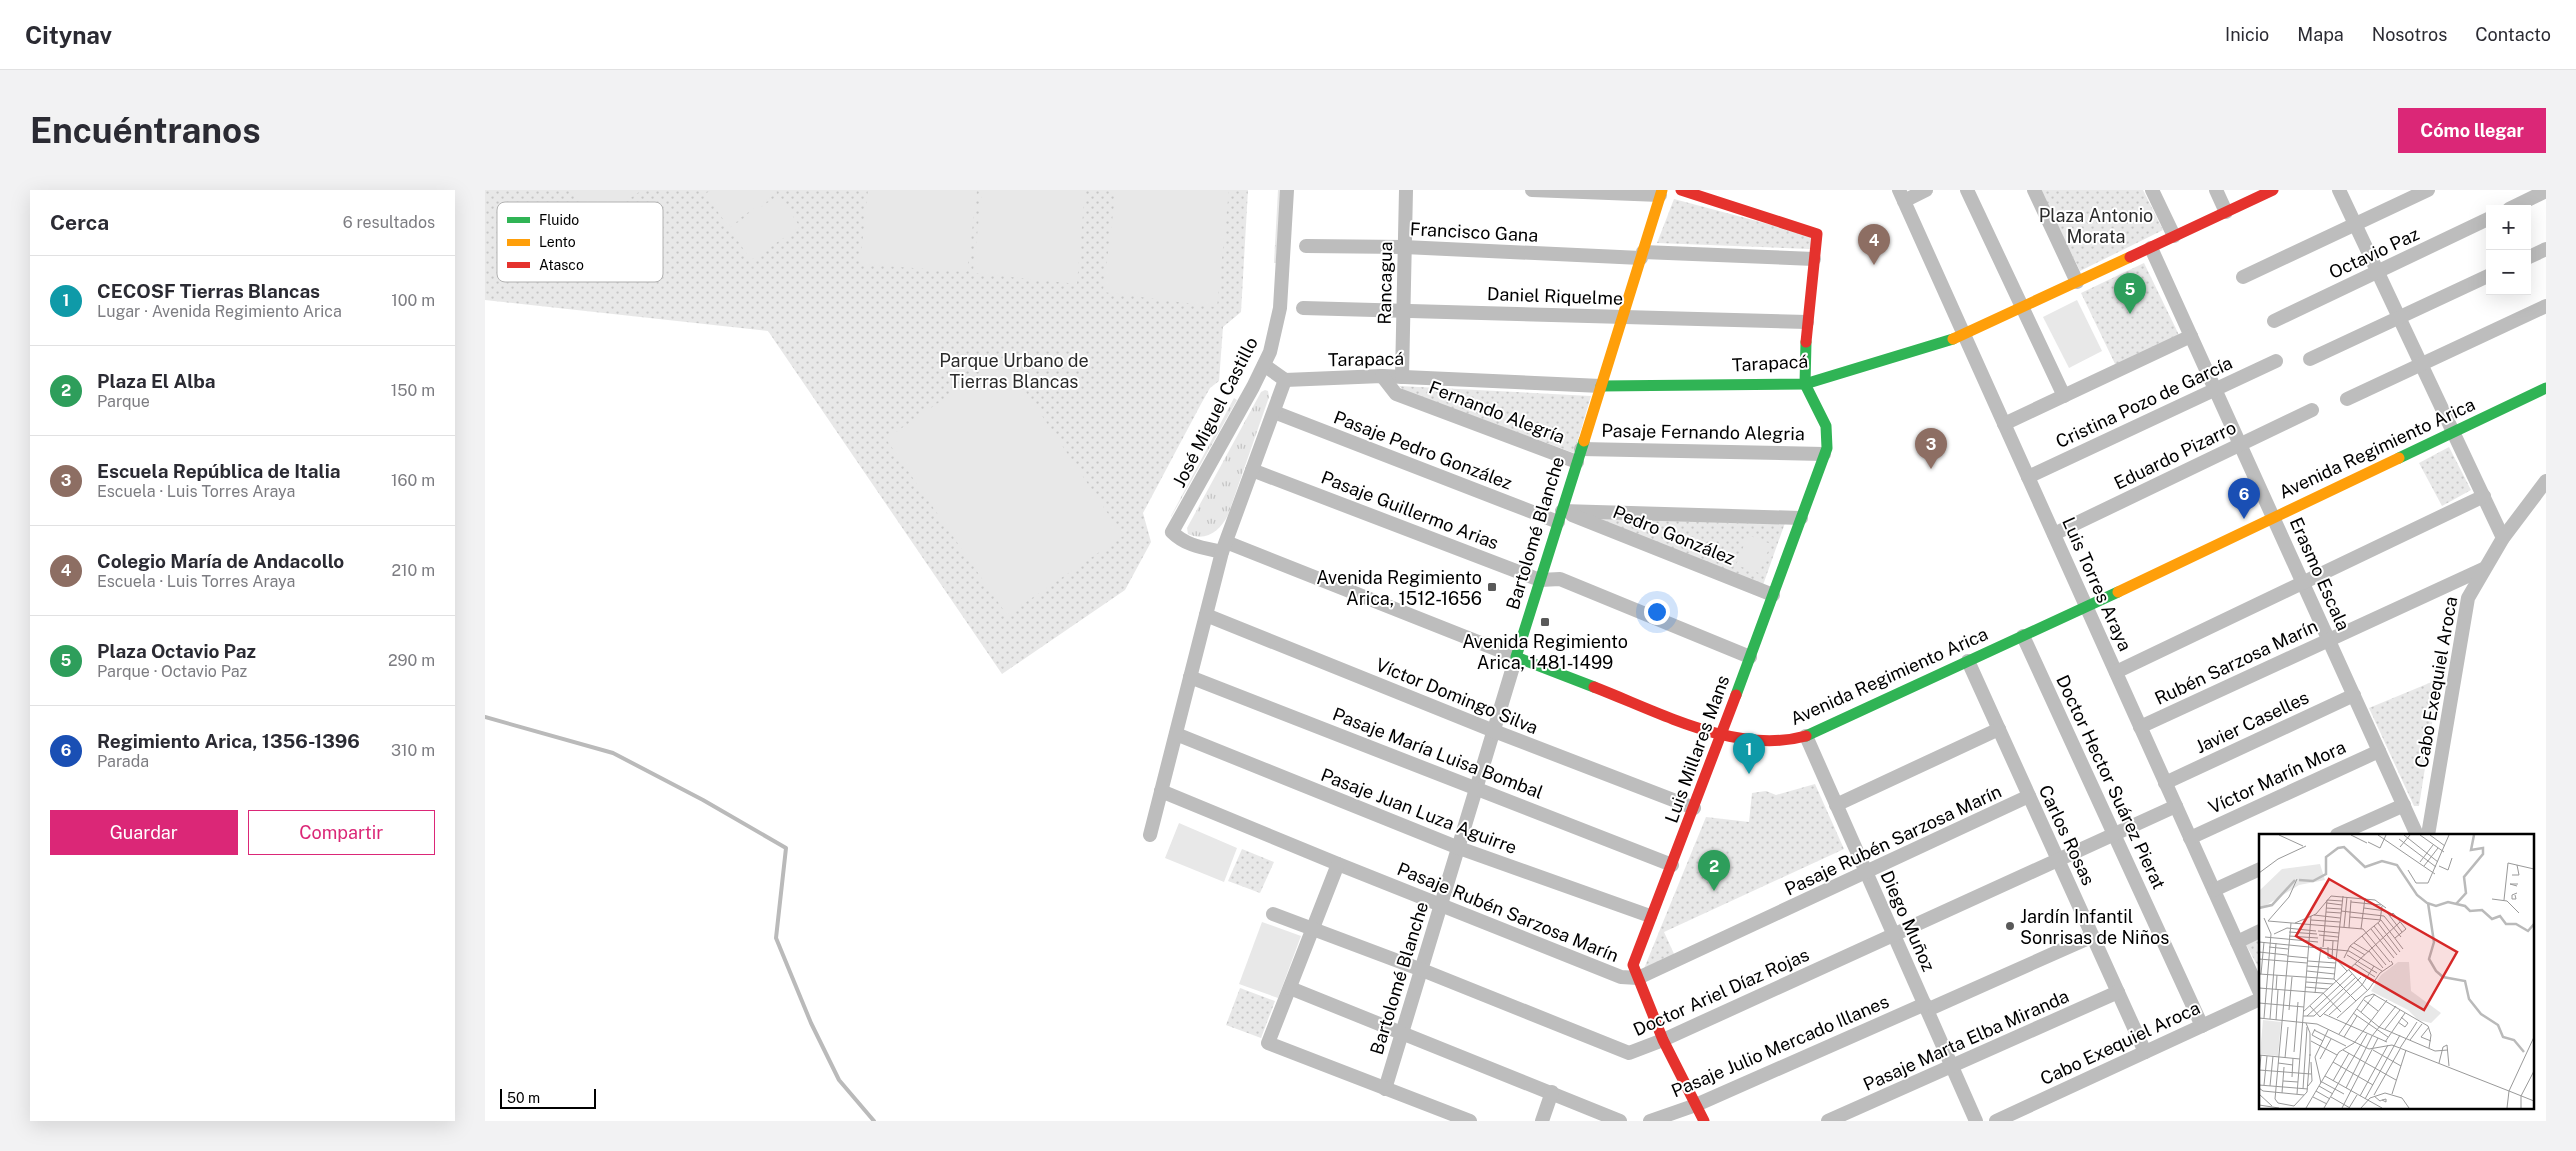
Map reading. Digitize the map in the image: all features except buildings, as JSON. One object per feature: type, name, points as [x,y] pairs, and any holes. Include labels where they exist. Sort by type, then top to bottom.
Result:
[{"type":"street","name":"José Miguel Castillo","points":[[1224,547],[1195,546],[1179,540],[1172,532],[1264,365],[1274,338],[1280,308],[1287,190]]},
{"type":"street","name":"Rancagua","points":[[1402,377],[1405,190]]},
{"type":"street","points":[[1532,190],[1661,193]]},
{"type":"street","points":[[1681,190],[1817,234],[1807,322],[1805,384]]},
{"type":"street","points":[[1901,195],[1926,190]]},
{"type":"street","points":[[1967,190],[2064,396]]},
{"type":"street","points":[[2034,190],[2077,282]]},
{"type":"street","points":[[2152,190],[2174,236]]},
{"type":"street","points":[[2216,190],[2226,212]]},
{"type":"street","name":"Tarapacá","points":[[1285,380],[1382,376],[1601,386],[1805,384],[1965,336],[2273,190]]},
{"type":"street","points":[[2339,190],[2503,538]]},
{"type":"street","points":[[2243,277],[2428,190]]},
{"type":"street","points":[[2517,205],[2546,191]]},
{"type":"street","name":"Bartolomé Blanche","points":[[1385,1089],[1516,657],[1661,193]]},
{"type":"street","name":"Luis Torres Araya","points":[[1901,195],[2259,991]]},
{"type":"street","name":"Octavio Paz","points":[[2274,321],[2486,220]]},
{"type":"street","name":"Francisco Gana","points":[[1306,246],[1405,247],[1814,259]]},
{"type":"street","name":"Erasmo Escala","points":[[2151,248],[2417,834]]},
{"type":"street","points":[[2531,256],[2546,249]]},
{"type":"street","points":[[2310,359],[2486,277]]},
{"type":"street","points":[[2347,399],[2546,306]]},
{"type":"street","name":"Daniel Riquelme","points":[[1303,308],[1807,322]]},
{"type":"street","points":[[2004,424],[2191,336]]},
{"type":"street","name":"Cristina Pozo de García","points":[[2028,477],[2276,361]]},
{"type":"street","points":[[1150,835],[1224,547],[1285,380],[1264,365]]},
{"type":"street","name":"Fernando Alegría","points":[[1382,376],[1397,394],[1579,455]]},
{"type":"street","name":"Luis Millares Mans","points":[[1704,1121],[1663,1040],[1633,965],[1650,916],[1695,808],[1828,442],[1827,426],[1805,384]]},
{"type":"street","name":"Avenida Regimiento Arica","points":[[1224,547],[1721,736],[1753,742],[1783,743],[1806,736],[2087,607],[2546,388]]},
{"type":"street","name":"Eduardo Pizarro","points":[[2054,534],[2312,410]]},
{"type":"street","name":"Pasaje Pedro González","points":[[1274,412],[1560,517],[1801,518]]},
{"type":"street","name":"Pasaje Fernando Alegria","points":[[1579,455],[1824,454]]},
{"type":"street","name":"Pasaje Guillermo Arias","points":[[1252,470],[1540,580],[1560,580],[1750,657]]},
{"type":"street","name":"Cabo Exequiel Aroca","points":[[2428,834],[2467,605],[2483,569],[2503,538],[2546,481]]},
{"type":"street","points":[[2116,672],[2483,496]]},
{"type":"street","name":"Pedro González","points":[[1560,517],[1773,595]]},
{"type":"street","name":"Rubén Sarzosa Marín","points":[[2141,727],[2483,569]]},
{"type":"street","name":"Víctor Domingo Silva","points":[[1206,614],[1494,731],[1695,808]]},
{"type":"street","name":"Doctor Hector Suárez Pierat","points":[[2023,636],[2203,1026]]},
{"type":"street","name":"Carlos Rosas","points":[[1968,661],[2145,1052]]},
{"type":"street","name":"Pasaje María Luisa Bombal","points":[[1191,677],[1671,865]]},
{"type":"street","name":"Javier Caselles","points":[[2165,783],[2354,695]]},
{"type":"street","points":[[1836,805],[1999,729]]},
{"type":"street","name":"Pasaje Juan Luza Aguirre","points":[[1176,734],[1459,848],[1650,916]]},
{"type":"street","name":"Diego Muñoz","points":[[1806,736],[1976,1121]]},
{"type":"street","name":"Víctor Marín Mora","points":[[2190,838],[2379,751]]},
{"type":"street","name":"Pasaje Rubén Sarzosa Marín","points":[[1161,791],[1441,906],[1621,976],[1638,978],[2029,796]]},
{"type":"street","points":[[2339,834],[2404,805]]},
{"type":"street","name":"Doctor Ariel Díaz Rojas","points":[[1273,914],[1421,970],[1629,1053],[1663,1040],[2176,806]]},
{"type":"street","points":[[1338,864],[1268,1043],[1470,1121]]},
{"type":"street","points":[[2213,890],[2259,869]]},
{"type":"street","points":[[2237,942],[2259,931]]},
{"type":"street","name":"Pasaje Julio Mercado Illanes","points":[[1650,1121],[1696,1105],[2093,936]]},
{"type":"street","points":[[1289,988],[1552,1092],[1620,1121]]},
{"type":"street","name":"Pasaje Marta Elba Miranda","points":[[1828,1121],[2118,992]]},
{"type":"street","name":"Cabo Exequiel Aroca","points":[[1996,1121],[2259,999]]},
{"type":"street","points":[[1541,1121],[1552,1092]]},
{"type":"green space","name":"Parque Urbano de Tierras Blancas","points":[[485,190],[1248,190],[1241,312],[1223,327],[1219,381],[1210,388],[1143,513],[1151,542],[1125,590],[1002,674],[768,331],[485,300]]},
{"type":"green space","points":[[571,190],[642,190],[625,202],[580,202]]},
{"type":"green space","points":[[711,190],[775,190],[777,193],[728,226],[705,194]]},
{"type":"green space","points":[[868,190],[977,190],[967,272],[860,264]]},
{"type":"green space","points":[[982,190],[1085,190],[1077,284],[973,273]]},
{"type":"green space","points":[[1116,190],[1229,190],[1217,307],[1103,292]]},
{"type":"green space","points":[[1278,190],[1281,190],[1276,263],[1274,263]]},
{"type":"green space","name":"Plaza Antonio Morata","points":[[2040,190],[2143,190],[2163,230],[2080,271]]},
{"type":"green space","points":[[779,195],[800,227],[751,260],[729,228]]},
{"type":"green space","points":[[1674,199],[1813,236],[1810,249],[1657,243]]},
{"type":"green space","points":[[2144,263],[2179,335],[2116,366],[2081,293]]},
{"type":"green space","points":[[2077,300],[2102,351],[2069,368],[2043,317]]},
{"type":"green space","points":[[1003,358],[1123,536],[1007,615],[886,439]]},
{"type":"green space","points":[[1399,386],[1591,396],[1574,453],[1405,391]]},
{"type":"green space","points":[[1268,391],[1269,397],[1225,521],[1212,534],[1201,537],[1188,534],[1187,528],[1261,392]]},
{"type":"green space","points":[[1234,398],[1237,400],[1171,517],[1171,516]]},
{"type":"green space","points":[[2449,447],[2471,490],[2442,506],[2419,463]]},
{"type":"green space","points":[[1584,517],[1785,523],[1763,585]]},
{"type":"green space","points":[[1748,535],[1771,544],[1759,573],[1736,565]]},
{"type":"green space","points":[[2439,679],[2419,806],[2414,806],[2369,708]]},
{"type":"green space","points":[[1815,784],[1844,849],[1664,932],[1675,956],[1643,971],[1706,817],[1749,822],[1752,793],[1766,791],[1776,795]]},
{"type":"green space","points":[[1179,823],[1237,848],[1224,882],[1165,858]]},
{"type":"green space","points":[[1242,849],[1274,862],[1260,893],[1228,881]]},
{"type":"green space","points":[[1262,922],[1301,936],[1278,998],[1239,984]]},
{"type":"green space","points":[[2259,936],[2259,968],[2245,943]]},
{"type":"green space","points":[[1240,988],[1275,1001],[1261,1038],[1226,1025]]},
{"type":"waterway","points":[[485,717],[613,753],[703,800],[786,848],[776,938],[811,1023],[839,1080],[874,1121]]},
{"type":"traffic: fast","points":[[1601,386],[1805,384],[1953,339]]},
{"type":"traffic: fast","points":[[1736,695],[1827,448],[1826,426],[1805,384],[1806,342]]},
{"type":"traffic: fast","points":[[2399,458],[2546,388]]},
{"type":"traffic: fast","points":[[1584,441],[1516,657],[1594,687]]},
{"type":"traffic: fast","points":[[1806,736],[2118,592]]},
{"type":"traffic: slow","points":[[1584,441],[1662,190]]},
{"type":"traffic: slow","points":[[1953,339],[2130,257]]},
{"type":"traffic: slow","points":[[2118,592],[2399,458]]},
{"type":"traffic: jam","points":[[1681,190],[1817,234],[1806,342]]},
{"type":"traffic: jam","points":[[2130,257],[2273,190]]},
{"type":"traffic: jam","points":[[1594,687],[1698,728],[1725,735],[1752,740],[1779,740],[1806,736]]},
{"type":"traffic: jam","points":[[1704,1121],[1663,1040],[1633,965],[1736,695]]},
{"type":"place","name":"Colegio María de Andacollo","points":[[1874,265]]},
{"type":"place","name":"Plaza Octavio Paz","points":[[2130,314]]},
{"type":"place","name":"Escuela República de Italia","points":[[1931,469]]},
{"type":"place","name":"Regimiento Arica, 1356-1396","points":[[2244,519]]},
{"type":"place","name":"Avenida Regimiento Arica, 1512-1656","points":[[1492,587]]},
{"type":"place","name":"Avenida Regimiento Arica, 1481-1499","points":[[1545,622]]},
{"type":"place","name":"CECOSF Tierras Blancas","points":[[1749,774]]},
{"type":"place","name":"Plaza El Alba","points":[[1714,891]]},
{"type":"place","name":"Jardín Infantil Sonrisas de Niños","points":[[2010,926]]}]
